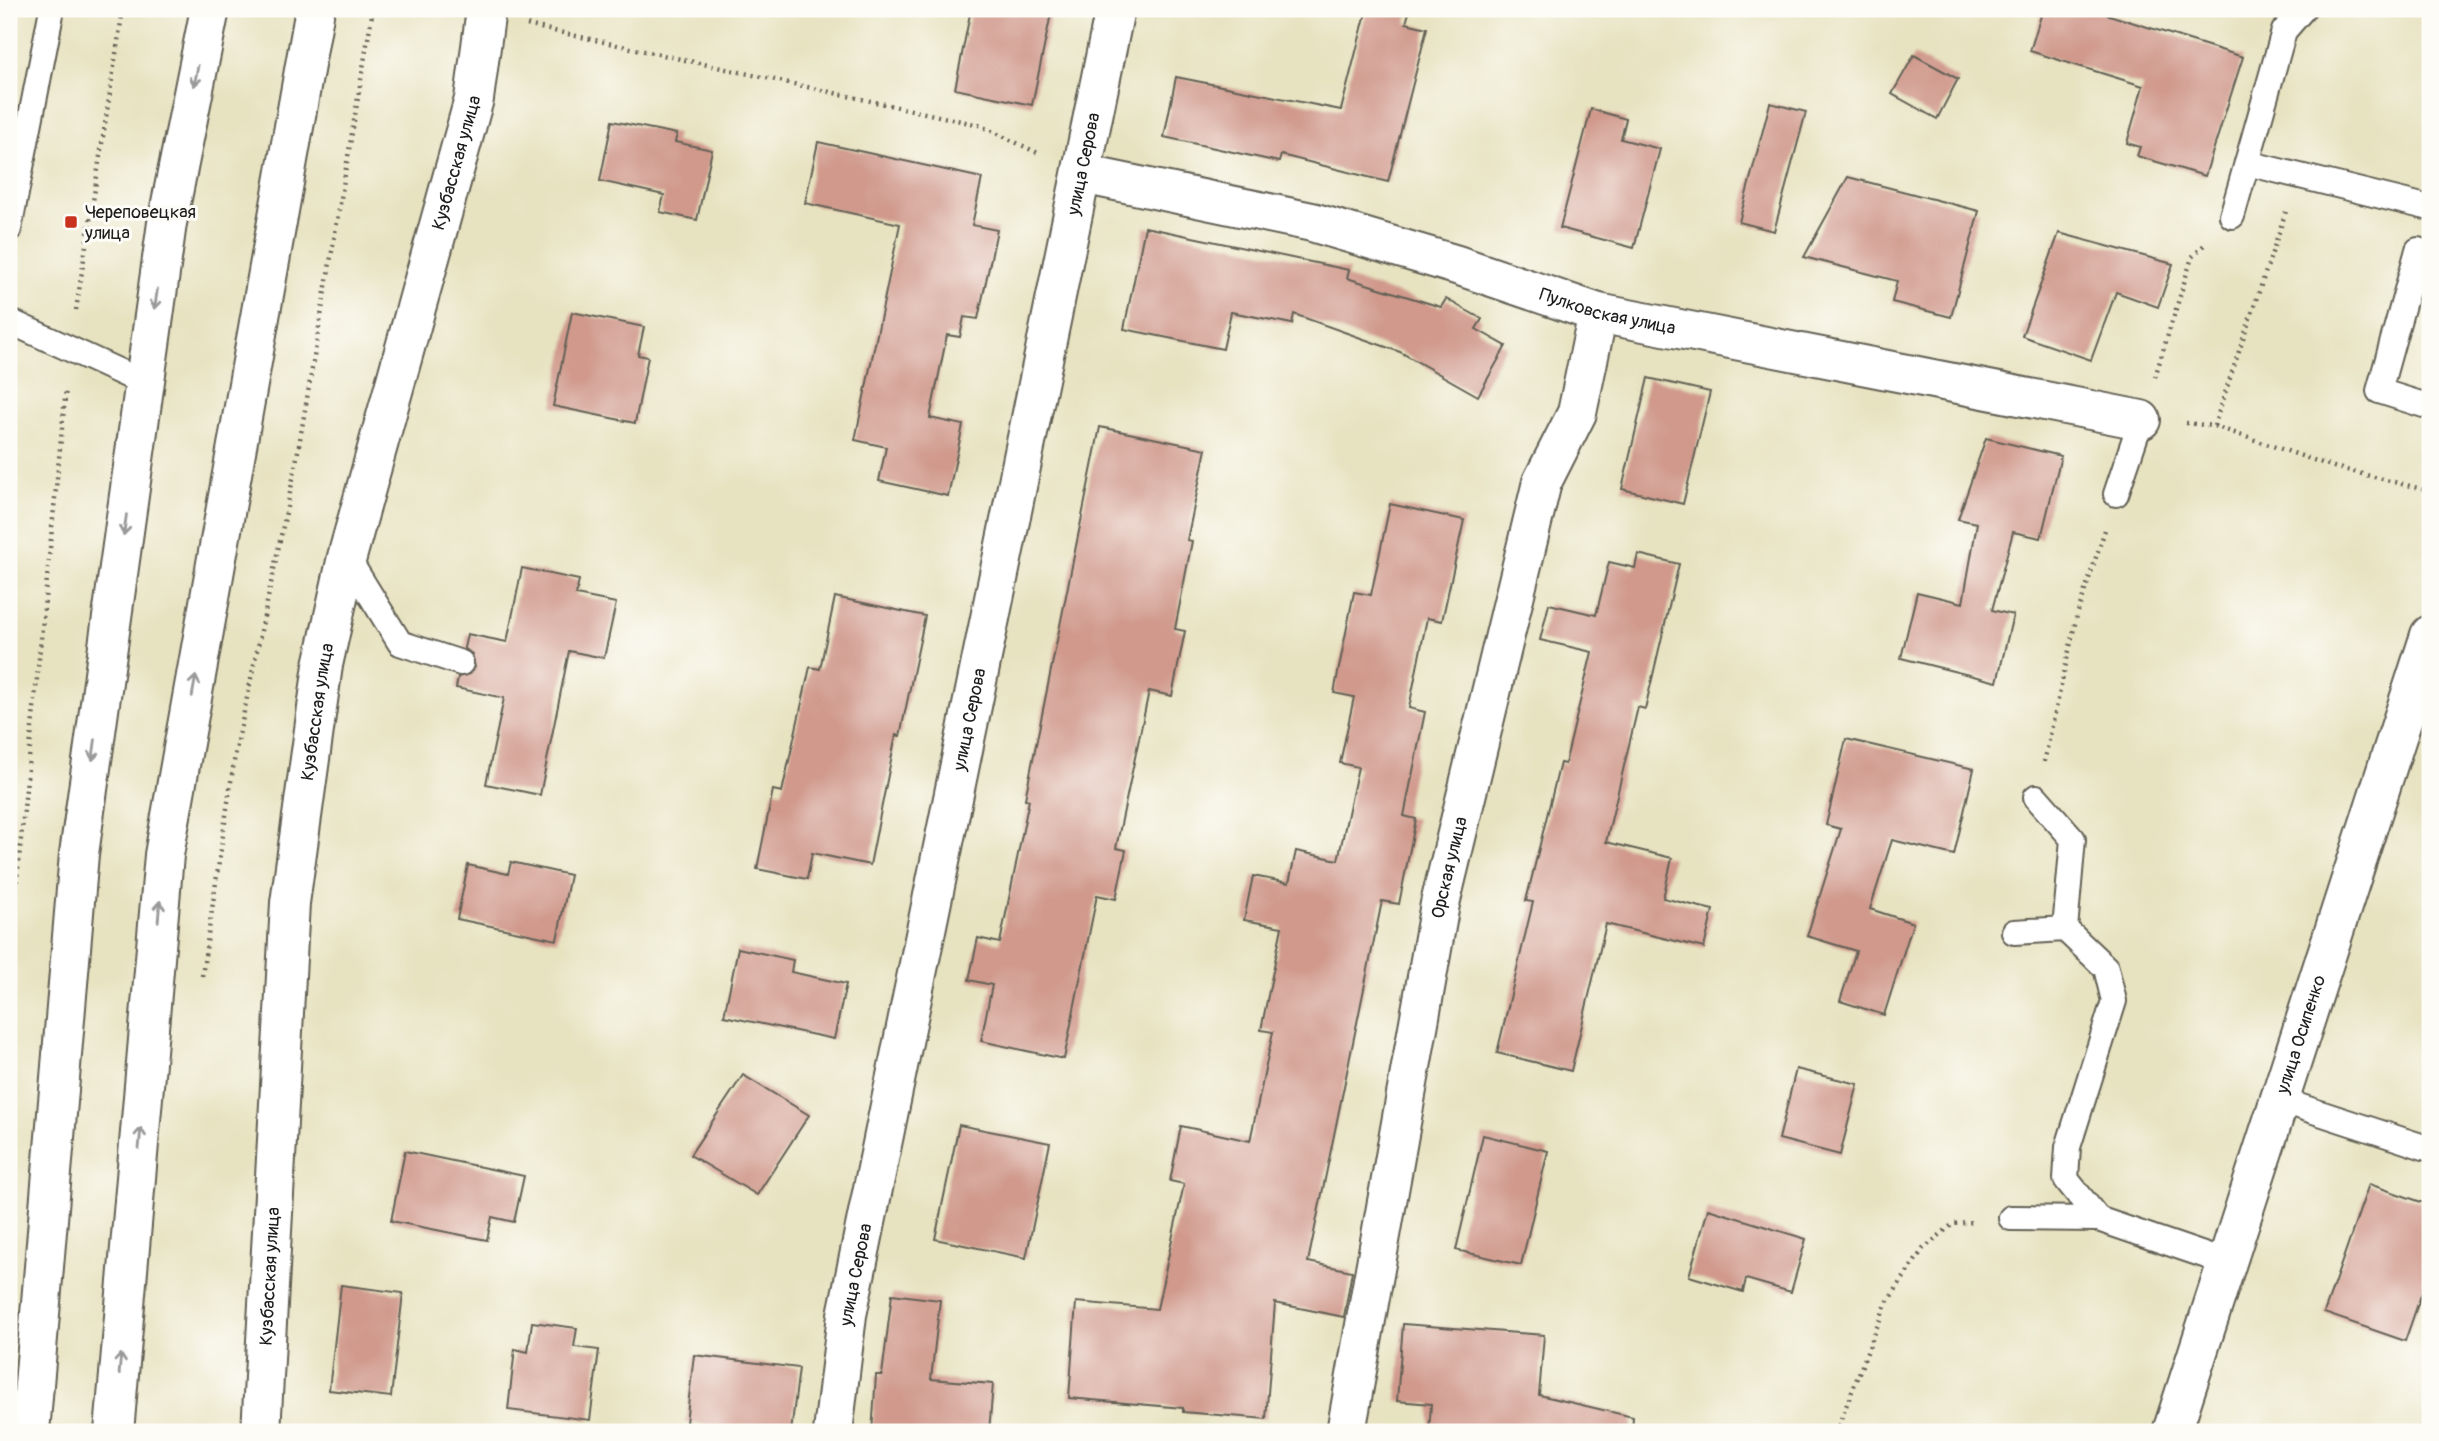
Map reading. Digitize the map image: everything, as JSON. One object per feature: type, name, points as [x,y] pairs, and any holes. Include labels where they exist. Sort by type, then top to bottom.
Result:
[{"type":"street","points":[[30,1432],[79,855],[167,223],[210,9]]},
{"type":"street","points":[[114,1432],[164,855],[315,9]]},
{"type":"street","name":"улица Серова","points":[[833,1432],[847,1315],[1115,9]]},
{"type":"street","name":"Кузбасская улица","points":[[261,1432],[290,904],[323,665],[347,557],[474,99],[486,12]]},
{"type":"street","name":"Пулковская улица","points":[[1082,174],[1312,222],[1457,265],[1598,313],[2141,420]]},
{"type":"street","name":"Орская улица","points":[[1346,1432],[1440,904],[1542,482],[1577,413],[1598,313]]},
{"type":"street","name":"улица Осипенко","points":[[2172,1432],[2430,635]]},
{"type":"lane","points":[[9,229],[52,9]]},
{"type":"lane","points":[[2232,216],[2284,31],[2303,9]]},
{"type":"lane","points":[[2247,163],[2430,208]]},
{"type":"lane","points":[[2418,250],[2379,391],[2430,407]]},
{"type":"lane","points":[[9,321],[144,383]]},
{"type":"lane","points":[[2116,494],[2141,420]]},
{"type":"lane","points":[[347,557],[400,643],[461,663]]},
{"type":"lane","points":[[2036,797],[2073,839],[2065,929]]},
{"type":"lane","points":[[2014,932],[2065,929],[2106,968],[2115,1001],[2067,1147],[2066,1179],[2098,1219]]},
{"type":"lane","points":[[2280,1100],[2430,1149]]},
{"type":"lane","points":[[2011,1217],[2098,1219],[2227,1263]]},
{"type":"path","points":[[9,959],[70,351],[123,9]]},
{"type":"path","points":[[200,987],[235,755],[295,469],[373,9]]},
{"type":"path","points":[[486,12],[979,125],[1082,174]]},
{"type":"path","points":[[2214,426],[2298,176]]},
{"type":"path","points":[[2232,216],[2192,257],[2141,420],[2214,426],[2334,467],[2430,491]]},
{"type":"path","points":[[2036,797],[2077,615],[2116,494]]},
{"type":"path","points":[[1836,1432],[1885,1304],[1923,1249],[1953,1224],[2011,1217]]},
{"type":"building","points":[[971,9],[1052,9],[1032,105],[955,89]]},
{"type":"building","points":[[1367,9],[1410,9],[1406,23],[1427,28],[1388,182],[1281,155],[1279,162],[1164,137],[1176,77],[1341,110]]},
{"type":"building","points":[[2043,9],[2090,9],[2243,57],[2205,176],[2137,156],[2140,147],[2127,143],[2143,86],[2030,51]]},
{"type":"building","points":[[1914,55],[1958,79],[1937,119],[1892,94]]},
{"type":"building","points":[[1770,103],[1806,112],[1774,231],[1739,222]]},
{"type":"building","points":[[1591,109],[1626,119],[1621,139],[1660,149],[1634,248],[1560,228]]},
{"type":"building","points":[[612,121],[677,134],[675,142],[712,150],[697,220],[660,212],[664,195],[600,181]]},
{"type":"building","points":[[818,142],[982,178],[972,225],[997,230],[978,319],[964,317],[960,337],[947,335],[930,418],[963,425],[948,496],[879,481],[886,447],[855,440],[900,224],[805,203]]},
{"type":"building","points":[[1848,177],[1979,211],[1951,317],[1892,302],[1897,281],[1804,257]]},
{"type":"building","points":[[1145,227],[1349,270],[1347,278],[1441,307],[1446,299],[1482,319],[1476,329],[1506,346],[1478,396],[1400,352],[1294,314],[1292,324],[1231,312],[1223,349],[1124,329]]},
{"type":"building","points":[[2059,233],[2173,264],[2158,307],[2116,292],[2091,360],[2022,336]]},
{"type":"building","points":[[572,312],[644,327],[638,355],[648,357],[635,423],[553,406]]},
{"type":"building","points":[[1648,378],[1710,392],[1683,504],[1622,489]]},
{"type":"building","points":[[1100,427],[1206,449],[1187,540],[1192,541],[1175,629],[1185,631],[1172,696],[1149,691],[1116,848],[1126,850],[1116,899],[1097,895],[1064,1059],[981,1041],[992,985],[969,980],[978,938],[1000,943],[1029,800],[1025,799]]},
{"type":"building","points":[[1986,438],[2061,456],[2041,538],[2013,532],[1992,610],[2013,615],[1997,682],[1901,658],[1917,592],[1963,603],[1977,523],[1958,519]]},
{"type":"building","points":[[1390,504],[1464,520],[1442,621],[1427,618],[1409,708],[1425,712],[1404,816],[1416,819],[1399,904],[1382,901],[1308,1262],[1352,1271],[1344,1317],[1275,1303],[1266,1419],[1183,1412],[1183,1408],[1069,1398],[1076,1302],[1157,1309],[1184,1184],[1170,1181],[1181,1126],[1250,1141],[1273,1032],[1261,1030],[1282,927],[1244,920],[1253,876],[1289,883],[1296,851],[1338,860],[1358,767],[1340,763],[1354,697],[1334,693],[1354,592],[1371,595]]},
{"type":"building","points":[[1638,554],[1679,564],[1645,709],[1638,707],[1606,842],[1672,858],[1663,898],[1713,910],[1704,948],[1606,924],[1571,1071],[1497,1053],[1533,902],[1526,901],[1560,763],[1565,764],[1592,652],[1540,640],[1549,604],[1596,615],[1609,562],[1635,568]]},
{"type":"building","points":[[522,568],[579,580],[576,595],[616,603],[604,658],[569,651],[540,795],[486,784],[504,698],[456,688],[458,677],[470,674],[475,667],[472,654],[464,648],[467,634],[507,642]]},
{"type":"building","points":[[835,597],[925,616],[900,736],[896,735],[870,865],[812,853],[807,879],[757,869],[773,790],[782,792],[810,667],[820,669]]},
{"type":"building","points":[[1846,739],[1974,769],[1954,855],[1892,840],[1870,909],[1913,923],[1884,1015],[1840,1001],[1856,951],[1807,936],[1841,829],[1826,825]]},
{"type":"building","points":[[511,862],[570,875],[557,940],[457,919],[468,865],[508,874]]},
{"type":"building","points":[[738,948],[793,960],[791,972],[846,984],[834,1039],[724,1016]]},
{"type":"building","points":[[1796,1069],[1858,1084],[1840,1155],[1779,1139]]},
{"type":"building","points":[[743,1075],[809,1115],[757,1195],[690,1155]]},
{"type":"building","points":[[959,1125],[1050,1143],[1026,1258],[935,1239]]},
{"type":"building","points":[[1483,1135],[1548,1151],[1521,1265],[1456,1250]]},
{"type":"building","points":[[405,1151],[524,1176],[514,1222],[492,1217],[487,1240],[391,1221]]},
{"type":"building","points":[[2369,1184],[2430,1205],[2430,1269],[2405,1341],[2324,1313]]},
{"type":"building","points":[[1708,1209],[1806,1239],[1791,1292],[1746,1279],[1743,1292],[1689,1276]]},
{"type":"building","points":[[341,1285],[403,1293],[391,1397],[329,1390]]},
{"type":"building","points":[[892,1294],[940,1300],[931,1379],[993,1384],[989,1432],[872,1432],[876,1375],[882,1375]]},
{"type":"building","points":[[532,1322],[577,1328],[574,1347],[599,1350],[590,1420],[508,1410],[515,1349],[528,1352]]},
{"type":"building","points":[[1403,1324],[1544,1335],[1539,1395],[1633,1417],[1632,1432],[1429,1432],[1431,1404],[1397,1401]]},
{"type":"building","points":[[694,1355],[799,1368],[791,1432],[759,1432],[686,1423]]},
{"type":"place","name":"Череповецкая улица","points":[[71,222]]}]
